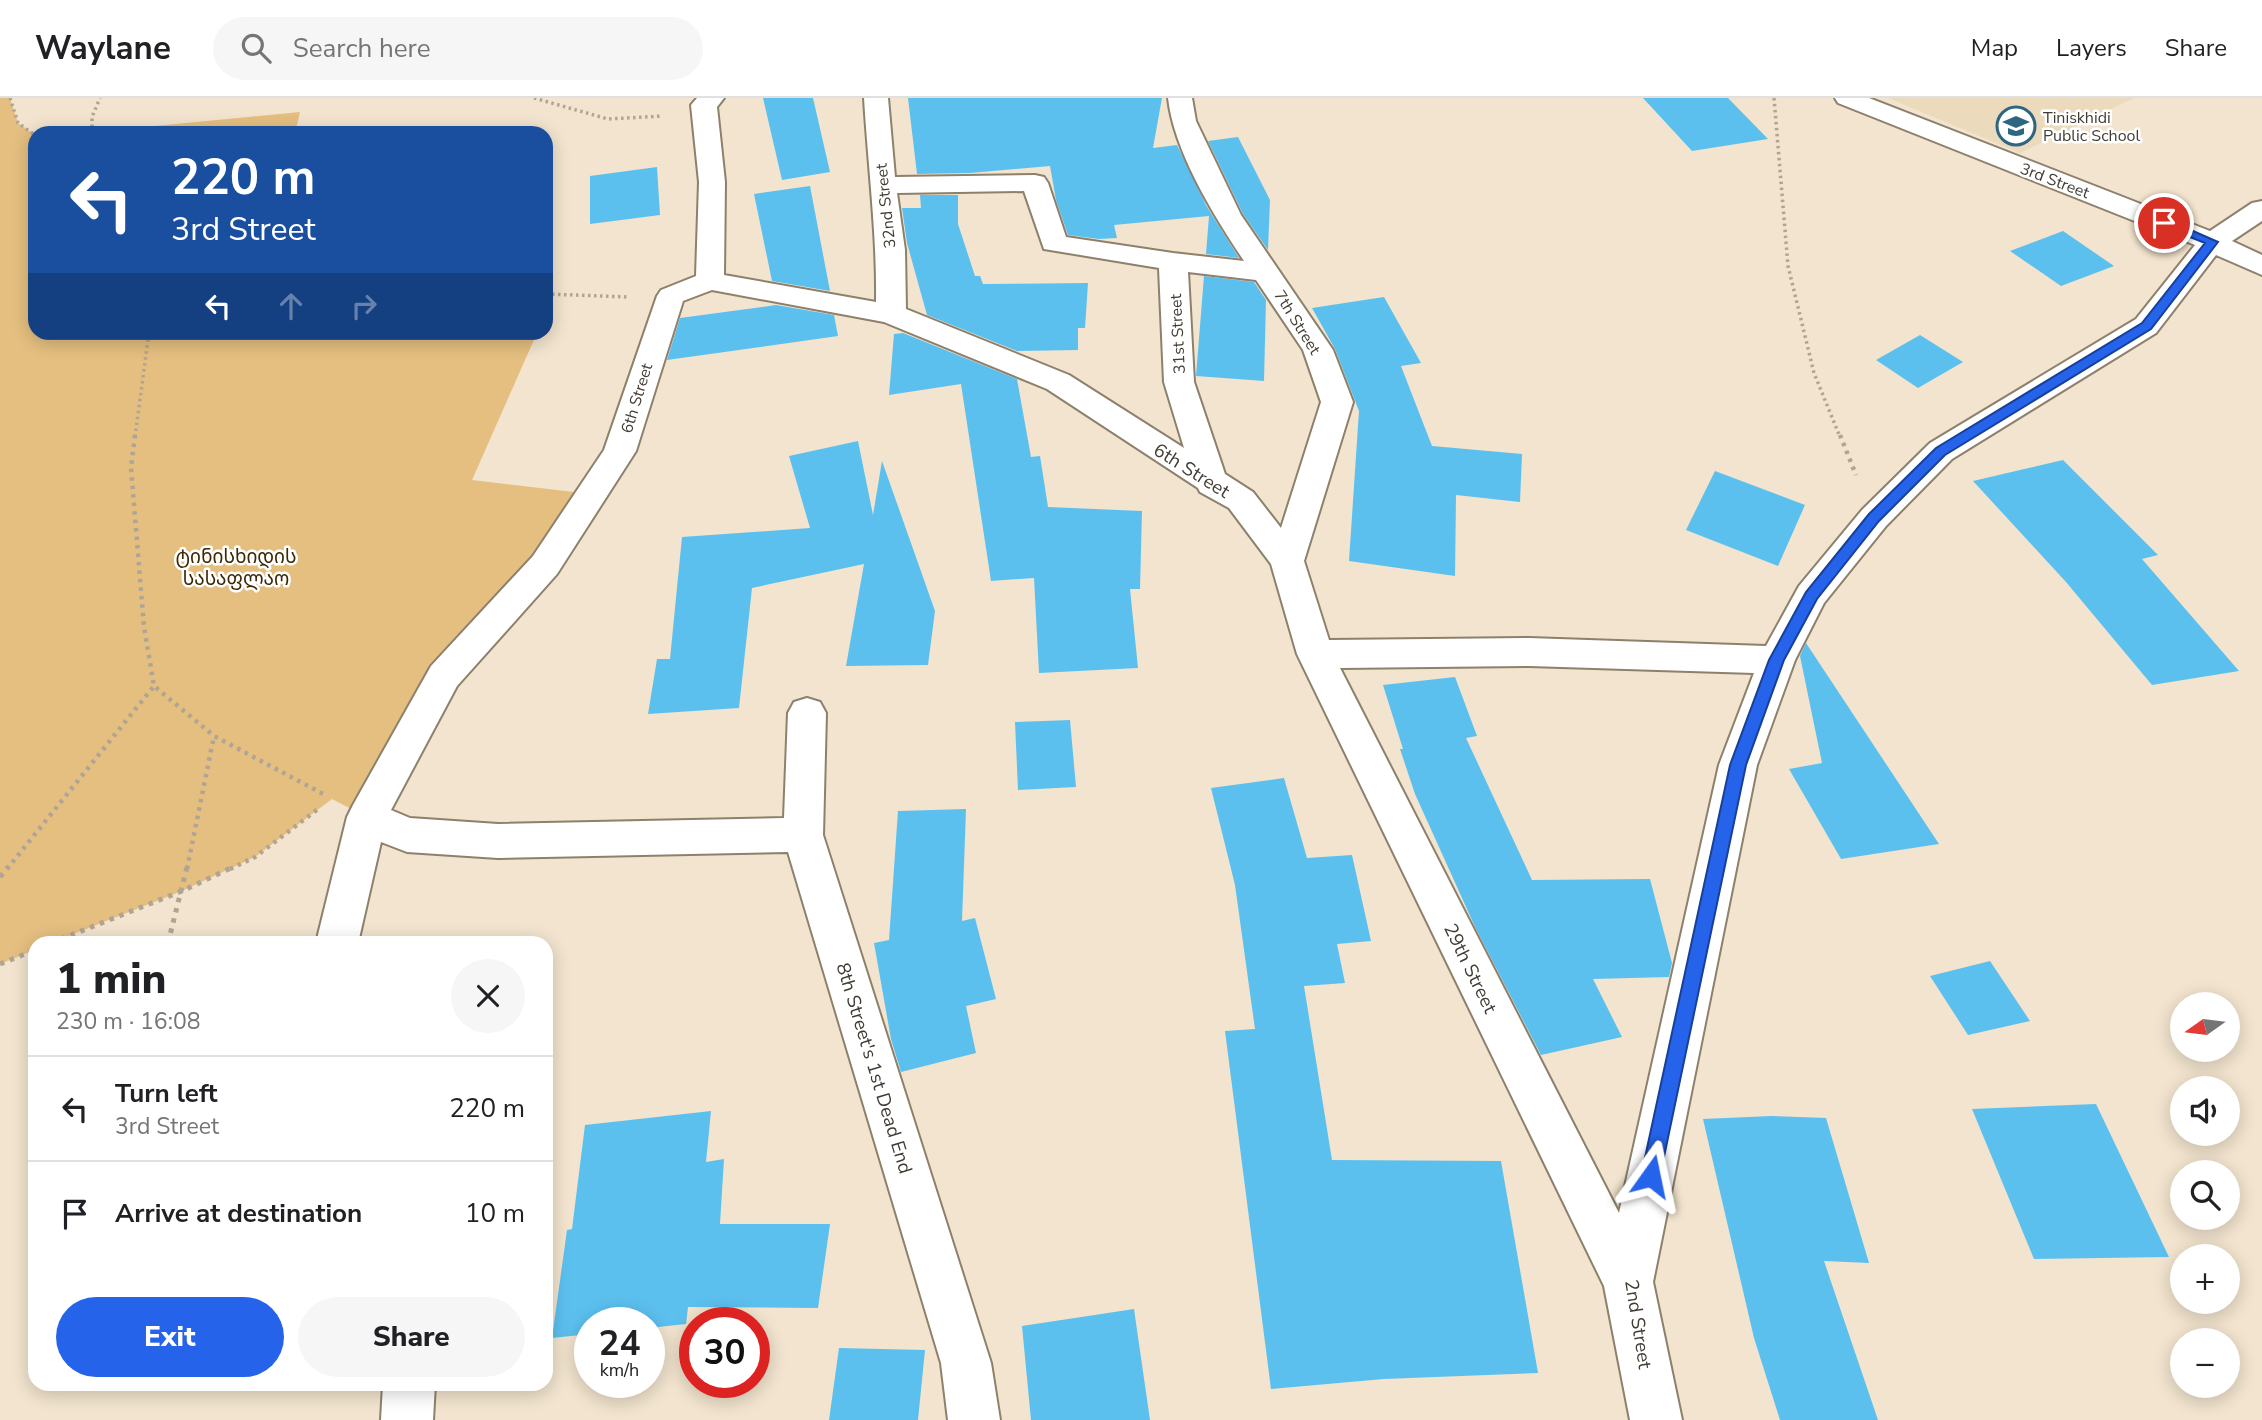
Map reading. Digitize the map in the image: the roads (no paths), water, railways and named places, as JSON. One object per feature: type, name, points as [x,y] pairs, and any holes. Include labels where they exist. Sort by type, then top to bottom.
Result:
[{"type":"street","name":"32nd Street","points":[[876,98],[881,185],[891,250],[891,314]]},
{"type":"street","name":"7th Street","points":[[1180,98],[1183,121],[1227,215],[1318,350],[1337,402],[1287,561]]},
{"type":"street","name":"3rd Street","points":[[1847,98],[2212,242],[2262,266]]},
{"type":"street","points":[[708,106],[712,182],[710,281]]},
{"type":"street","points":[[881,185],[1035,183],[1054,243],[1172,262],[1265,272]]},
{"type":"street","name":"2nd Street","points":[[1656,1420],[1628,1282],[1738,765],[1777,660],[1811,595],[1874,518],[1941,451],[2147,326],[2212,242],[2262,209]]},
{"type":"street","name":"31st Street","points":[[1172,262],[1179,382],[1212,484]]},
{"type":"street","name":"6th Street","points":[[339,936],[367,817],[444,676],[545,565],[620,451],[671,296],[710,281],[891,314],[1058,382],[1212,484],[1241,500],[1287,561],[1315,654]]},
{"type":"street","points":[[1315,654],[1529,652],[1777,660]]},
{"type":"street","name":"29th Street","points":[[1315,654],[1628,1282]]},
{"type":"street","name":"8th Street's 1st Dead End","points":[[807,713],[803,835],[966,1363],[974,1420]]},
{"type":"street","points":[[367,817],[407,835],[498,841],[803,835]]},
{"type":"street","points":[[407,1420],[409,1391]]},
{"type":"place","name":"Tiniskhidi Public School","points":[[2016,126]]},
{"type":"park label","name":"ტინისხიდის სასაფლაო","points":[[236,567]]}]
